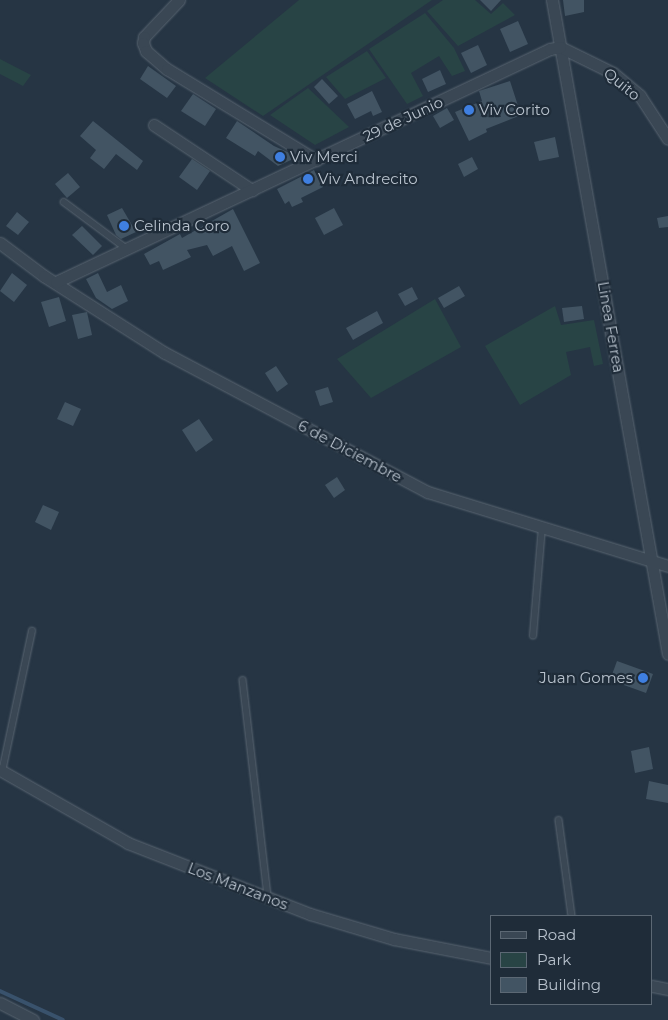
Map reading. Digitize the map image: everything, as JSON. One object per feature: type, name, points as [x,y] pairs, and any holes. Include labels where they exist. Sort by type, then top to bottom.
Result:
[{"type":"street","points":[[179,0],[144,37],[143,43],[146,51],[167,69],[316,160]]},
{"type":"street","name":"Linea Ferrea","points":[[552,0],[668,654]]},
{"type":"street","name":"29 de Junio","points":[[56,282],[550,49],[560,47]]},
{"type":"street","name":"Quito","points":[[560,47],[613,73],[640,96],[668,139]]},
{"type":"street","points":[[154,125],[252,190]]},
{"type":"street","name":"6 de Diciembre","points":[[0,243],[44,276],[165,353],[428,492],[668,566]]},
{"type":"street","name":"Los Manzanos","points":[[1,771],[128,843],[353,928],[413,943],[490,958]]},
{"type":"street","points":[[653,986],[668,989]]},
{"type":"street","points":[[0,1003],[33,1020]]},
{"type":"lane","points":[[64,202],[127,249]]},
{"type":"lane","points":[[533,636],[542,527]]},
{"type":"lane","points":[[1,771],[32,631]]},
{"type":"lane","points":[[243,680],[268,896]]},
{"type":"lane","points":[[559,820],[572,915]]},
{"type":"green space","points":[[299,0],[432,0],[263,116],[205,78]]},
{"type":"green space","points":[[443,0],[475,0],[491,14],[503,3],[515,15],[458,46],[427,11]]},
{"type":"green space","points":[[425,13],[454,48],[465,71],[452,76],[439,56],[411,73],[423,96],[407,104],[369,49]]},
{"type":"green space","points":[[367,51],[386,78],[345,99],[326,77]]},
{"type":"green space","points":[[0,59],[31,75],[23,86],[0,74]]},
{"type":"green space","points":[[308,88],[349,127],[315,145],[270,115]]},
{"type":"green space","points":[[435,299],[461,347],[371,398],[337,359]]},
{"type":"green space","points":[[555,306],[561,325],[594,320],[603,364],[594,366],[590,347],[566,352],[571,375],[520,405],[485,346]]},
{"type":"building","points":[[480,0],[501,0],[491,11]]},
{"type":"building","points":[[563,0],[584,0],[584,12],[565,16]]},
{"type":"building","points":[[518,21],[528,44],[510,52],[500,29]]},
{"type":"building","points":[[478,45],[487,65],[471,73],[461,53]]},
{"type":"building","points":[[148,66],[176,86],[167,98],[140,79]]},
{"type":"building","points":[[440,70],[446,84],[428,92],[422,79]]},
{"type":"building","points":[[322,79],[338,96],[329,104],[314,87]]},
{"type":"building","points":[[510,81],[521,115],[486,129],[487,132],[469,141],[455,112],[482,101],[479,91]]},
{"type":"building","points":[[372,91],[382,112],[373,116],[371,111],[355,119],[347,104]]},
{"type":"building","points":[[193,94],[216,109],[205,126],[181,111]]},
{"type":"building","points":[[447,108],[454,120],[440,128],[433,116]]},
{"type":"building","points":[[93,121],[143,161],[137,170],[116,154],[104,169],[90,158],[96,150],[80,136]]},
{"type":"building","points":[[237,121],[274,146],[292,154],[291,160],[278,166],[258,151],[255,156],[226,138]]},
{"type":"building","points":[[555,137],[559,157],[539,161],[534,142]]},
{"type":"building","points":[[472,157],[478,169],[464,177],[458,164]]},
{"type":"building","points":[[192,159],[210,171],[197,190],[179,177]]},
{"type":"building","points":[[314,170],[323,187],[301,198],[303,202],[292,207],[289,201],[285,204],[277,189]]},
{"type":"building","points":[[68,173],[80,187],[67,198],[55,184]]},
{"type":"building","points":[[122,208],[136,232],[121,239],[116,235],[107,215]]},
{"type":"building","points":[[334,208],[343,225],[324,235],[315,218]]},
{"type":"building","points":[[233,209],[260,263],[244,271],[232,246],[213,256],[207,245],[187,250],[191,257],[163,270],[159,261],[150,265],[144,254],[180,234],[182,238]]},
{"type":"building","points":[[17,212],[29,222],[18,235],[6,226]]},
{"type":"building","points":[[668,216],[668,227],[659,228],[657,218]]},
{"type":"building","points":[[82,226],[102,246],[93,255],[72,235]]},
{"type":"building","points":[[12,273],[27,285],[14,302],[0,291]]},
{"type":"building","points":[[98,273],[107,292],[121,285],[128,301],[112,309],[96,298],[86,279]]},
{"type":"building","points":[[459,286],[465,296],[444,308],[438,298]]},
{"type":"building","points":[[412,287],[418,299],[405,306],[398,294]]},
{"type":"building","points":[[59,297],[66,321],[49,327],[41,302]]},
{"type":"building","points":[[582,306],[584,319],[564,322],[562,308]]},
{"type":"building","points":[[377,311],[383,323],[353,340],[346,328]]},
{"type":"building","points":[[87,312],[92,335],[78,339],[72,315]]},
{"type":"building","points":[[276,366],[288,384],[277,392],[265,373]]},
{"type":"building","points":[[328,387],[333,402],[320,406],[315,391]]},
{"type":"building","points":[[65,402],[81,409],[73,426],[57,419]]},
{"type":"building","points":[[199,419],[213,440],[196,452],[182,430]]},
{"type":"building","points":[[337,477],[345,490],[334,498],[325,485]]},
{"type":"building","points":[[43,505],[59,512],[51,530],[35,522]]},
{"type":"building","points":[[617,661],[653,674],[646,693],[610,680]]},
{"type":"building","points":[[649,747],[653,769],[635,773],[631,751]]},
{"type":"building","points":[[649,781],[668,785],[668,803],[646,799]]},
{"type":"waterway","points":[[0,991],[63,1020]]},
{"type":"place","name":"Viv Corito","points":[[469,110]]},
{"type":"place","name":"Viv Merci","points":[[280,157]]},
{"type":"place","name":"Viv Andrecito","points":[[308,179]]},
{"type":"place","name":"Celinda Coro","points":[[124,226]]},
{"type":"place","name":"Juan Gomes","points":[[643,678]]}]
